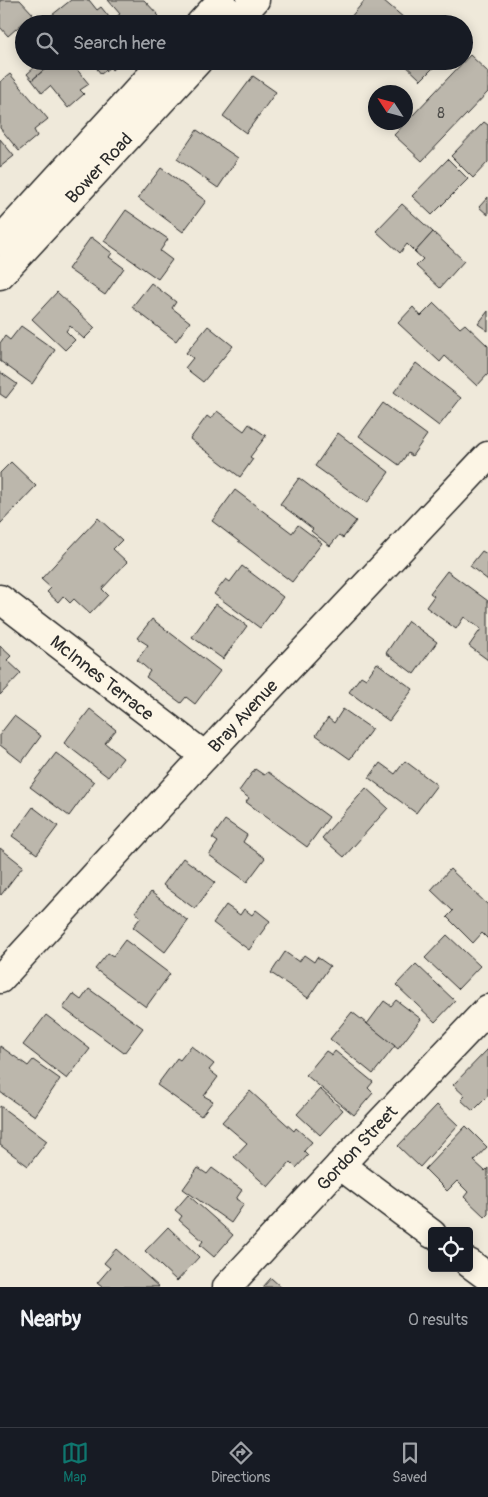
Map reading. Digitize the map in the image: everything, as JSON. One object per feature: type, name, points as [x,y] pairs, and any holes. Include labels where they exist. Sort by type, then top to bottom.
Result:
[{"type":"street","points":[[208,15],[222,0]]},
{"type":"street","points":[[241,15],[255,0]]},
{"type":"street","name":"Bower Road","points":[[0,241],[157,70]]},
{"type":"street","name":"Bower Road","points":[[0,275],[190,70]]},
{"type":"street","name":"Bray Avenue","points":[[0,979],[205,756],[488,456]]},
{"type":"street","name":"McInnes Terrace","points":[[0,599],[205,756]]},
{"type":"street","name":"Gordon Street","points":[[227,1287],[488,1009]]},
{"type":"street","points":[[340,1165],[428,1231]]},
{"type":"street","points":[[473,1266],[488,1277]]},
{"type":"building","points":[[0,0],[20,0],[33,14],[15,15],[15,30],[8,36],[0,27]]},
{"type":"building","points":[[71,0],[89,0],[97,10],[101,7],[107,15],[52,15]]},
{"type":"building","points":[[108,0],[144,0],[158,15],[119,15],[120,14]]},
{"type":"building","points":[[365,0],[383,0],[400,15],[352,15]]},
{"type":"building","points":[[473,58],[488,72],[488,92],[422,161],[394,135],[399,130],[413,130],[413,115],[456,70],[473,70]]},
{"type":"building","points":[[32,70],[44,70],[32,80],[27,74]]},
{"type":"building","points":[[44,70],[77,70],[89,84],[80,90],[84,94],[68,108],[50,86],[42,93],[32,80]]},
{"type":"building","points":[[98,70],[106,70],[101,74]]},
{"type":"building","points":[[410,70],[431,70],[421,80]]},
{"type":"building","points":[[10,74],[48,119],[34,130],[37,136],[19,151],[0,128],[0,82]]},
{"type":"building","points":[[253,76],[276,92],[246,133],[223,116]]},
{"type":"building","points":[[484,122],[488,125],[488,162],[473,178],[451,156]]},
{"type":"building","points":[[197,130],[238,158],[218,188],[177,159]]},
{"type":"building","points":[[0,139],[14,156],[0,167]]},
{"type":"building","points":[[448,159],[468,179],[432,215],[412,196]]},
{"type":"building","points":[[161,168],[206,201],[183,232],[138,198]]},
{"type":"building","points":[[488,197],[488,215],[479,207]]},
{"type":"building","points":[[402,204],[433,232],[415,252],[407,244],[400,253],[376,231]]},
{"type":"building","points":[[126,210],[168,239],[160,251],[172,260],[158,279],[104,241]]},
{"type":"building","points":[[433,232],[464,261],[440,288],[416,266],[423,259],[415,252]]},
{"type":"building","points":[[91,237],[112,253],[109,257],[124,268],[105,295],[68,269]]},
{"type":"building","points":[[151,283],[176,302],[172,308],[190,322],[176,341],[132,307]]},
{"type":"building","points":[[57,292],[95,328],[84,339],[70,326],[66,331],[75,340],[65,350],[32,319]]},
{"type":"building","points":[[434,303],[460,328],[465,324],[488,346],[488,374],[477,386],[445,356],[440,362],[398,323],[413,307],[421,316]]},
{"type":"building","points":[[488,311],[488,331],[478,324]]},
{"type":"building","points":[[21,326],[55,350],[32,384],[0,361],[0,343],[5,336],[10,340]]},
{"type":"building","points":[[208,326],[233,346],[203,382],[185,368],[193,358],[186,353]]},
{"type":"building","points":[[416,363],[461,398],[439,426],[394,392]]},
{"type":"building","points":[[0,372],[17,384],[6,398],[0,394]]},
{"type":"building","points":[[383,403],[427,435],[412,456],[408,453],[399,465],[359,436]]},
{"type":"building","points":[[217,411],[244,431],[249,424],[266,436],[250,457],[253,459],[240,477],[190,439],[207,416],[211,419]]},
{"type":"building","points":[[338,433],[389,472],[367,503],[315,466]]},
{"type":"building","points":[[11,462],[36,486],[0,524],[0,473]]},
{"type":"building","points":[[299,478],[356,521],[343,538],[339,535],[330,546],[311,531],[313,529],[280,504]]},
{"type":"building","points":[[235,490],[292,533],[298,525],[322,543],[292,582],[212,521]]},
{"type":"building","points":[[98,518],[122,540],[113,549],[127,562],[102,589],[108,595],[90,614],[74,599],[70,603],[63,596],[58,602],[47,592],[51,588],[41,579]]},
{"type":"building","points":[[482,551],[488,553],[488,580],[470,566]]},
{"type":"building","points":[[242,566],[283,597],[260,628],[214,594],[226,579],[230,582]]},
{"type":"building","points":[[447,571],[488,601],[488,660],[469,646],[481,629],[464,617],[456,629],[426,607],[434,596],[430,593]]},
{"type":"building","points":[[216,604],[247,626],[223,659],[192,637]]},
{"type":"building","points":[[152,619],[220,671],[195,704],[186,697],[181,703],[146,677],[150,671],[137,660],[148,645],[137,638]]},
{"type":"building","points":[[408,621],[437,642],[414,674],[386,653]]},
{"type":"building","points":[[0,646],[11,656],[7,660],[21,673],[0,695]]},
{"type":"building","points":[[377,663],[413,689],[389,721],[349,692],[361,676],[366,679]]},
{"type":"building","points":[[90,709],[116,730],[105,743],[123,758],[108,777],[64,743]]},
{"type":"building","points":[[343,709],[372,729],[350,759],[316,735],[328,718],[334,723]]},
{"type":"building","points":[[14,716],[41,736],[22,762],[0,745],[0,734]]},
{"type":"building","points":[[56,753],[94,782],[69,816],[30,787]]},
{"type":"building","points":[[405,761],[437,785],[416,813],[369,778],[380,763],[395,774]]},
{"type":"building","points":[[255,769],[264,775],[268,772],[329,817],[307,847],[246,802],[249,798],[239,791]]},
{"type":"building","points":[[366,788],[388,808],[344,857],[322,838]]},
{"type":"building","points":[[33,807],[58,826],[37,854],[12,836]]},
{"type":"building","points":[[225,820],[247,835],[243,842],[265,858],[247,882],[209,855],[218,842],[212,838]]},
{"type":"building","points":[[0,848],[23,866],[1,895],[0,894]]},
{"type":"building","points":[[183,858],[215,882],[195,909],[163,885]]},
{"type":"building","points":[[450,869],[488,905],[488,939],[482,933],[473,943],[447,917],[453,911],[431,890]]},
{"type":"building","points":[[151,892],[188,921],[165,952],[133,927],[141,917],[135,912]]},
{"type":"building","points":[[226,905],[240,915],[244,909],[252,915],[256,910],[270,921],[249,950],[213,923]]},
{"type":"building","points":[[447,935],[480,966],[458,989],[425,958]]},
{"type":"building","points":[[125,940],[170,974],[146,1007],[95,969],[108,953],[113,956]]},
{"type":"building","points":[[285,952],[299,962],[304,955],[314,962],[317,957],[330,966],[308,998],[271,973]]},
{"type":"building","points":[[416,964],[455,1001],[435,1022],[396,985]]},
{"type":"building","points":[[89,989],[143,1028],[124,1053],[63,1008],[73,994],[81,1000]]},
{"type":"building","points":[[396,1000],[421,1019],[398,1049],[367,1024],[384,1001],[391,1006]]},
{"type":"building","points":[[352,1012],[395,1046],[373,1074],[330,1039]]},
{"type":"building","points":[[46,1015],[90,1049],[67,1079],[23,1045]]},
{"type":"building","points":[[0,1046],[28,1066],[33,1060],[60,1079],[35,1116],[0,1092]]},
{"type":"building","points":[[191,1046],[214,1064],[209,1070],[218,1077],[204,1096],[213,1101],[201,1116],[157,1085],[177,1058],[180,1060]]},
{"type":"building","points":[[488,1049],[488,1096],[473,1111],[461,1100],[465,1096],[453,1085]]},
{"type":"building","points":[[326,1051],[332,1055],[335,1051],[373,1082],[368,1088],[373,1093],[354,1115],[306,1075]]},
{"type":"building","points":[[320,1089],[343,1110],[320,1135],[297,1114]]},
{"type":"building","points":[[250,1091],[294,1131],[296,1128],[312,1142],[304,1151],[308,1155],[296,1168],[290,1162],[268,1187],[234,1157],[247,1143],[222,1122]]},
{"type":"building","points":[[437,1105],[458,1125],[420,1167],[398,1146]]},
{"type":"building","points":[[0,1106],[47,1141],[28,1166],[0,1145]]},
{"type":"building","points":[[466,1126],[487,1147],[474,1161],[485,1171],[488,1168],[488,1214],[485,1217],[464,1197],[468,1192],[457,1181],[447,1191],[425,1169]]},
{"type":"building","points":[[198,1168],[207,1174],[212,1168],[242,1190],[236,1199],[244,1204],[231,1223],[183,1189]]},
{"type":"building","points":[[188,1195],[233,1235],[214,1257],[200,1245],[203,1241],[179,1220],[182,1216],[175,1210]]},
{"type":"building","points":[[168,1227],[199,1257],[177,1281],[145,1251]]},
{"type":"building","points":[[116,1249],[159,1287],[102,1287],[97,1283],[110,1268],[104,1263]]},
{"type":"building","points":[[271,1278],[281,1287],[263,1287]]}]
